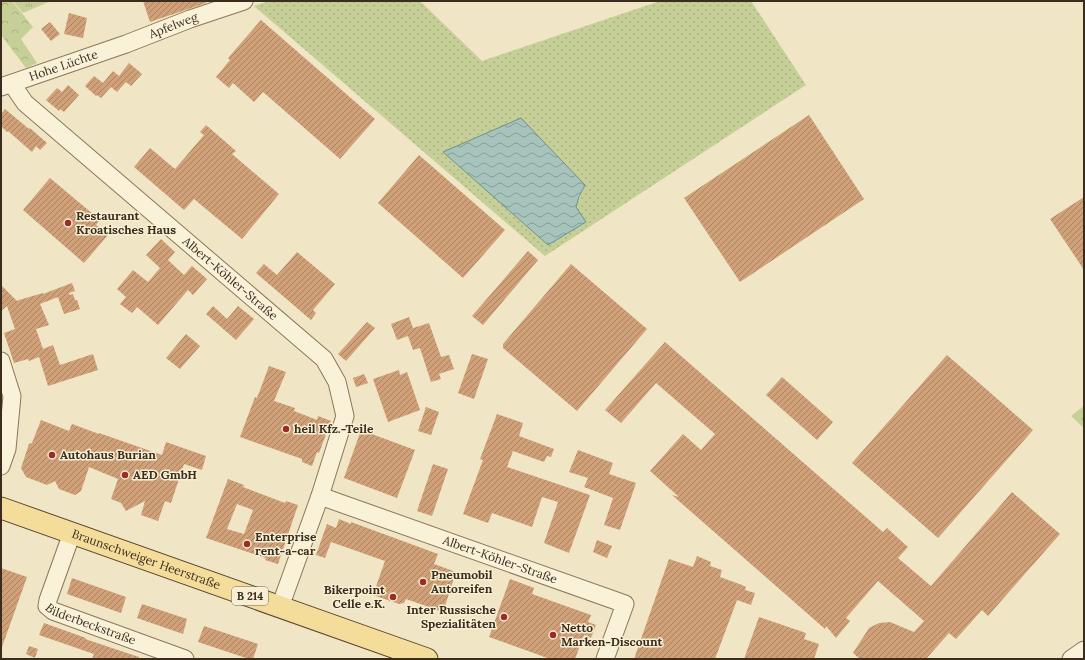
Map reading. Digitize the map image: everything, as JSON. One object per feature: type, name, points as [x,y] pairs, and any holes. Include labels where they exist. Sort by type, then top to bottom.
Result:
[{"type":"main road","name":"Braunschweiger Heerstraße","points":[[1,508],[427,659]]},
{"type":"street","name":"Apfelweg","points":[[126,44],[190,19],[244,1]]},
{"type":"street","name":"Hohe Lüchte","points":[[7,85],[126,44]]},
{"type":"street","name":"Albert-Köhler-Straße","points":[[7,85],[25,103],[324,359],[337,382],[345,416],[320,496],[280,607]]},
{"type":"street","points":[[1,361],[12,396],[7,449],[1,466]]},
{"type":"street","name":"Albert-Köhler-Straße","points":[[320,496],[625,604],[606,659]]},
{"type":"street","name":"Bilderbeckstraße","points":[[72,533],[48,600],[48,606],[53,611],[185,659]]},
{"type":"street","points":[[1071,659],[1084,650]]},
{"type":"green space","points":[[1,1],[12,1],[33,27],[21,39],[37,63],[26,68],[1,35]]},
{"type":"green space","points":[[13,1],[51,1],[23,13]]},
{"type":"green space","points":[[269,1],[420,1],[482,61],[660,1],[751,1],[806,85],[545,256],[254,6]],"holes":[[[443,152],[585,185],[576,207],[548,245]]]},
{"type":"green space","points":[[1084,406],[1084,428],[1071,416]]},
{"type":"water","points":[[521,118],[585,185],[576,207],[586,222],[548,245],[443,152]]},
{"type":"building","points":[[143,1],[206,1],[206,3],[150,22]]},
{"type":"building","points":[[69,13],[87,18],[83,38],[64,34]]},
{"type":"building","points":[[261,20],[375,119],[340,159],[263,92],[254,102],[233,83],[229,88],[216,77],[230,60],[228,58]]},
{"type":"building","points":[[50,22],[60,34],[51,41],[41,29]]},
{"type":"building","points":[[129,63],[142,74],[131,86],[126,82],[117,92],[111,87],[101,98],[97,95],[96,96],[85,86],[94,76],[103,83],[113,71],[119,76]]},
{"type":"building","points":[[68,85],[79,95],[64,112],[60,109],[59,111],[46,100],[57,88],[62,92]]},
{"type":"building","points":[[5,109],[47,143],[40,150],[36,146],[32,152],[8,131],[7,132],[1,126],[1,114]]},
{"type":"building","points":[[809,115],[864,199],[740,282],[684,198]]},
{"type":"building","points":[[206,125],[236,151],[232,154],[279,194],[242,239],[194,199],[184,210],[134,167],[150,148],[175,169],[204,135],[200,132]]},
{"type":"building","points":[[419,155],[505,230],[463,278],[378,203]]},
{"type":"building","name":"Restaurant Kroatisches Haus","points":[[50,178],[100,220],[96,225],[108,235],[84,263],[23,210]]},
{"type":"building","points":[[1084,197],[1084,270],[1050,219]]},
{"type":"building","points":[[161,239],[175,252],[168,260],[184,275],[192,266],[207,279],[193,295],[188,290],[158,325],[137,307],[132,313],[120,304],[126,297],[117,289],[133,270],[148,282],[160,268],[146,255]]},
{"type":"building","points":[[528,251],[538,260],[483,325],[472,316]]},
{"type":"building","points":[[297,252],[335,284],[313,310],[316,313],[311,320],[256,273],[264,264],[277,275]]},
{"type":"building","points":[[571,264],[647,329],[577,411],[503,348],[503,344]]},
{"type":"building","points":[[72,283],[75,291],[69,293],[70,295],[73,294],[80,309],[64,314],[58,297],[40,304],[49,325],[36,329],[43,349],[53,345],[60,365],[93,354],[98,370],[48,386],[39,357],[29,361],[28,359],[14,363],[4,333],[15,329],[7,306],[1,311],[1,285],[17,301],[43,294]]},
{"type":"building","points":[[213,306],[227,319],[238,306],[254,319],[236,340],[206,314]]},
{"type":"building","points":[[409,317],[413,328],[429,323],[441,357],[449,355],[454,369],[439,374],[441,379],[431,382],[420,348],[413,350],[408,336],[397,340],[391,324]]},
{"type":"building","points":[[367,322],[375,328],[346,361],[338,354]]},
{"type":"building","points":[[186,334],[200,346],[180,369],[166,358]]},
{"type":"building","points":[[665,342],[883,532],[887,528],[908,547],[898,558],[931,586],[1012,492],[1060,534],[988,616],[982,610],[956,639],[949,633],[926,659],[860,659],[853,653],[869,628],[879,623],[890,622],[914,632],[924,621],[878,581],[846,618],[850,621],[836,638],[826,626],[825,629],[672,495],[679,497],[650,471],[683,434],[701,450],[715,434],[656,383],[621,423],[605,410]]},
{"type":"building","points":[[472,354],[488,359],[474,399],[458,393]]},
{"type":"building","points":[[947,355],[1033,430],[938,538],[852,463]]},
{"type":"building","name":"heil Kfz.-Teile","points":[[269,366],[286,372],[274,401],[295,408],[294,411],[317,420],[318,416],[331,421],[319,453],[317,452],[312,466],[302,462],[302,459],[240,437],[255,397],[257,398]]},
{"type":"building","points":[[399,370],[400,375],[407,372],[420,410],[388,422],[373,379]]},
{"type":"building","points":[[364,374],[368,383],[356,387],[353,378]]},
{"type":"building","points":[[782,377],[833,422],[817,440],[766,395]]},
{"type":"building","points":[[426,407],[439,412],[431,435],[418,431]]},
{"type":"building","points":[[497,414],[523,423],[519,436],[554,449],[551,457],[547,456],[544,462],[513,451],[507,467],[590,495],[569,553],[544,543],[558,502],[542,497],[532,527],[492,513],[488,523],[463,514],[483,460],[480,459]]},
{"type":"building","points":[[41,420],[69,431],[72,424],[162,455],[166,442],[206,456],[202,470],[184,464],[171,503],[165,501],[158,521],[141,515],[145,501],[126,511],[121,503],[111,499],[118,479],[89,467],[81,491],[75,495],[59,489],[55,481],[47,485],[26,477],[21,468],[29,444],[32,443]]},
{"type":"building","points":[[361,430],[415,450],[397,498],[344,478]]},
{"type":"building","points":[[578,450],[613,463],[609,474],[636,483],[620,530],[604,525],[613,498],[584,487],[588,478],[569,472]]},
{"type":"building","points":[[433,464],[448,469],[432,516],[417,511]]},
{"type":"building","points":[[228,479],[244,485],[243,487],[285,503],[286,501],[298,505],[278,564],[265,560],[266,558],[206,538]],"holes":[[[237,504],[253,510],[244,534],[227,529]]]},
{"type":"building","points":[[339,519],[438,554],[434,564],[456,572],[443,612],[406,599],[404,603],[399,604],[373,595],[385,561],[331,542],[325,558],[316,555],[327,524],[336,528]]},
{"type":"building","points":[[597,540],[612,546],[607,558],[593,552]]},
{"type":"building","points":[[697,556],[711,562],[710,566],[722,570],[720,577],[742,585],[746,587],[745,590],[755,593],[751,605],[737,600],[715,659],[634,659],[669,559],[693,567]]},
{"type":"building","points":[[1,568],[27,577],[2,647],[1,646]]},
{"type":"building","points":[[72,578],[126,597],[121,613],[67,594]]},
{"type":"building","points":[[510,579],[534,588],[532,594],[591,615],[588,622],[596,625],[591,638],[584,635],[575,659],[550,659],[489,637]]},
{"type":"building","points":[[142,604],[187,619],[183,634],[137,618]]},
{"type":"building","points":[[759,617],[806,633],[804,639],[819,644],[814,659],[744,659]]},
{"type":"building","points":[[44,623],[86,638],[85,639],[139,657],[139,659],[92,659],[94,654],[39,635]]},
{"type":"building","points":[[204,626],[258,644],[253,659],[198,642]]},
{"type":"building","points":[[29,646],[38,649],[35,658],[26,654]]},
{"type":"place","name":"Restaurant Kroatisches Haus","points":[[68,223]]},
{"type":"place","name":"heil Kfz.-Teile","points":[[286,429]]},
{"type":"place","name":"Autohaus Burian","points":[[52,455]]},
{"type":"place","name":"AED GmbH","points":[[125,475]]},
{"type":"place","name":"Enterprise rent-a-car","points":[[247,544]]},
{"type":"place","name":"Pneumobil Autoreifen","points":[[423,582]]},
{"type":"place","name":"Bikerpoint Celle e.K.","points":[[393,597]]},
{"type":"place","name":"Inter Russische Spezialitäten","points":[[504,617]]},
{"type":"place","name":"Netto Marken-Discount","points":[[553,635]]}]
